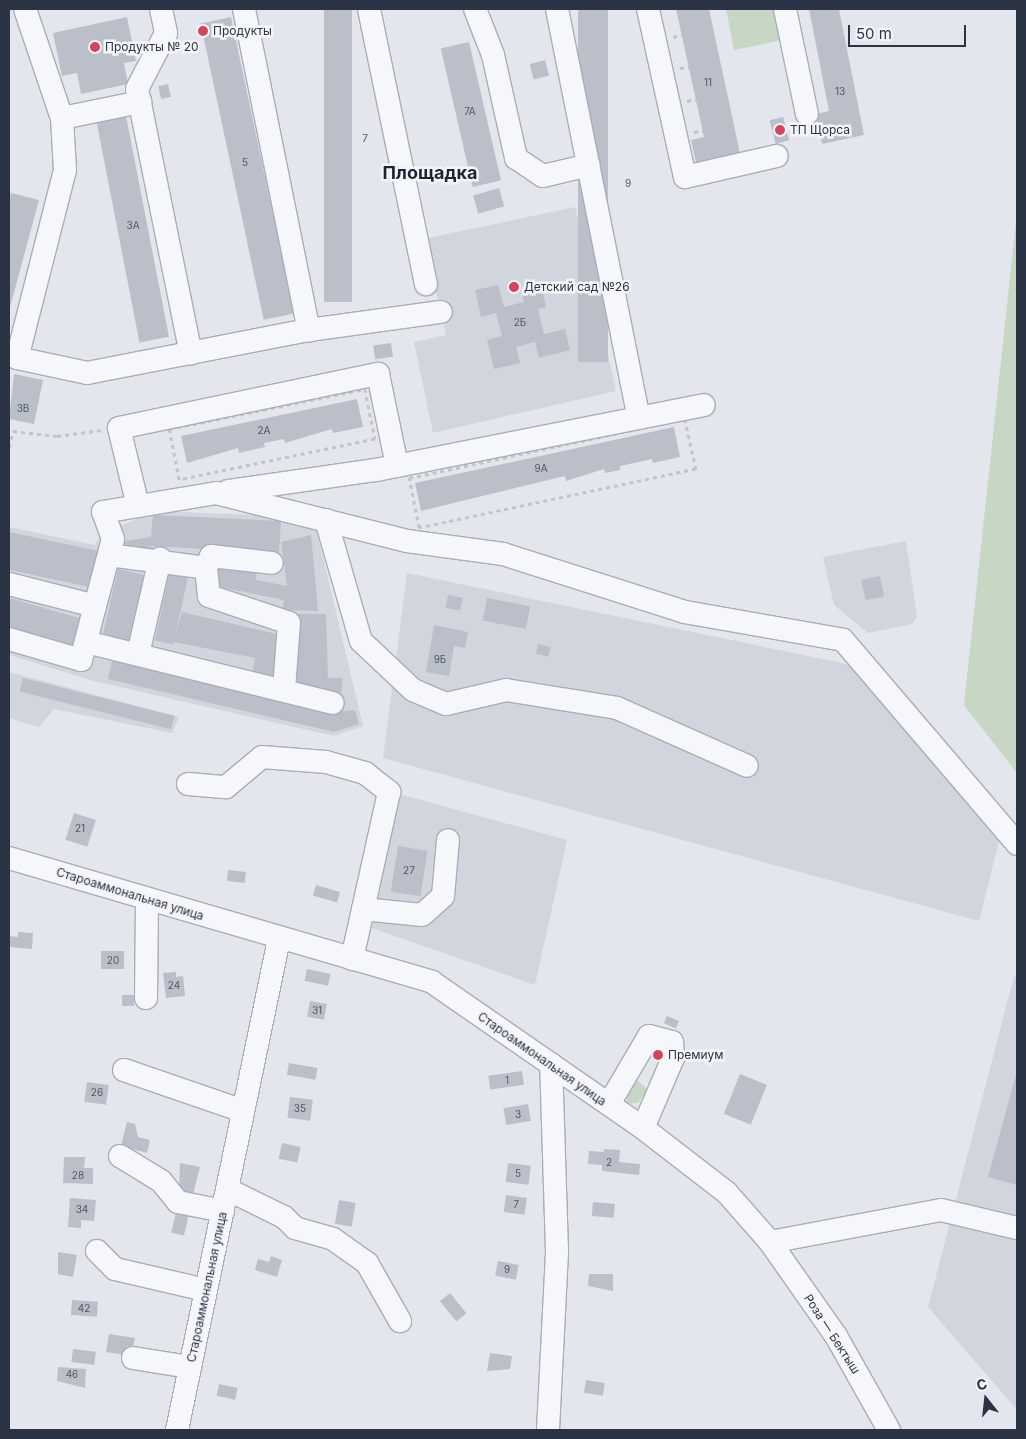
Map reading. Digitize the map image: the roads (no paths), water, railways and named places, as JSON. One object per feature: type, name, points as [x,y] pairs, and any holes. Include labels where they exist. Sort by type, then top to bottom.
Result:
[{"type":"street","points":[[25,9],[62,118],[64,170],[17,358],[87,373],[309,330],[441,312]]},
{"type":"street","points":[[160,9],[166,33],[137,89],[191,354]]},
{"type":"street","points":[[244,9],[309,330]]},
{"type":"street","points":[[369,9],[426,284]]},
{"type":"street","points":[[476,9],[493,55],[516,158],[543,176],[589,165]]},
{"type":"street","points":[[557,9],[639,418]]},
{"type":"street","points":[[648,9],[685,177],[777,156]]},
{"type":"street","points":[[784,9],[807,114]]},
{"type":"street","points":[[62,118],[140,102]]},
{"type":"street","points":[[138,506],[119,428],[378,374],[403,472]]},
{"type":"street","points":[[9,639],[81,660],[113,539],[103,512],[216,493],[403,472],[704,405]]},
{"type":"street","points":[[216,493],[408,541],[503,554],[685,612],[843,640],[1017,844]]},
{"type":"street","points":[[326,520],[361,641],[413,690],[446,704],[506,690],[617,708],[747,766]]},
{"type":"street","points":[[109,555],[160,559],[206,568]]},
{"type":"street","points":[[272,563],[211,556],[206,568],[209,596],[289,623],[284,690]]},
{"type":"street","points":[[138,654],[160,559]]},
{"type":"street","points":[[9,584],[95,606]]},
{"type":"street","points":[[86,642],[333,703]]},
{"type":"street","points":[[188,784],[226,787],[262,757],[326,762],[365,773],[389,792],[352,959]]},
{"type":"street","points":[[363,909],[422,915],[443,896],[448,840]]},
{"type":"street","name":"Староаммональная улица","points":[[9,858],[279,939],[432,982],[609,1104],[728,1193],[770,1242]]},
{"type":"street","points":[[146,998],[147,899]]},
{"type":"street","name":"Староаммональная улица","points":[[177,1430],[279,939]]},
{"type":"street","points":[[609,1104],[649,1036],[664,1038],[672,1042],[674,1058],[642,1128]]},
{"type":"street","points":[[548,1430],[557,1251],[551,1064]]},
{"type":"street","points":[[124,1070],[243,1111]]},
{"type":"street","points":[[623,1078],[639,1073],[650,1076],[658,1083],[658,1093]]},
{"type":"street","points":[[120,1156],[161,1181],[178,1202],[225,1200],[284,1217],[295,1228],[333,1239],[367,1263],[400,1321]]},
{"type":"street","points":[[770,1242],[941,1210],[1017,1228]]},
{"type":"street","name":"Роза — Бектыш","points":[[770,1242],[836,1336],[889,1430]]},
{"type":"street","points":[[98,1251],[115,1269],[206,1290]]},
{"type":"street","points":[[133,1358],[190,1367]]},
{"type":"place","name":"Продукты","points":[[203,31]]},
{"type":"place","name":"Продукты № 20","points":[[95,47]]},
{"type":"place","name":"ТП Щорса","points":[[780,130]]},
{"type":"place","name":"Детский сад №26","points":[[514,287]]},
{"type":"place","name":"Премиум","points":[[658,1055]]},
{"type":"district","name":"Площадка","points":[[430,173]]}]
